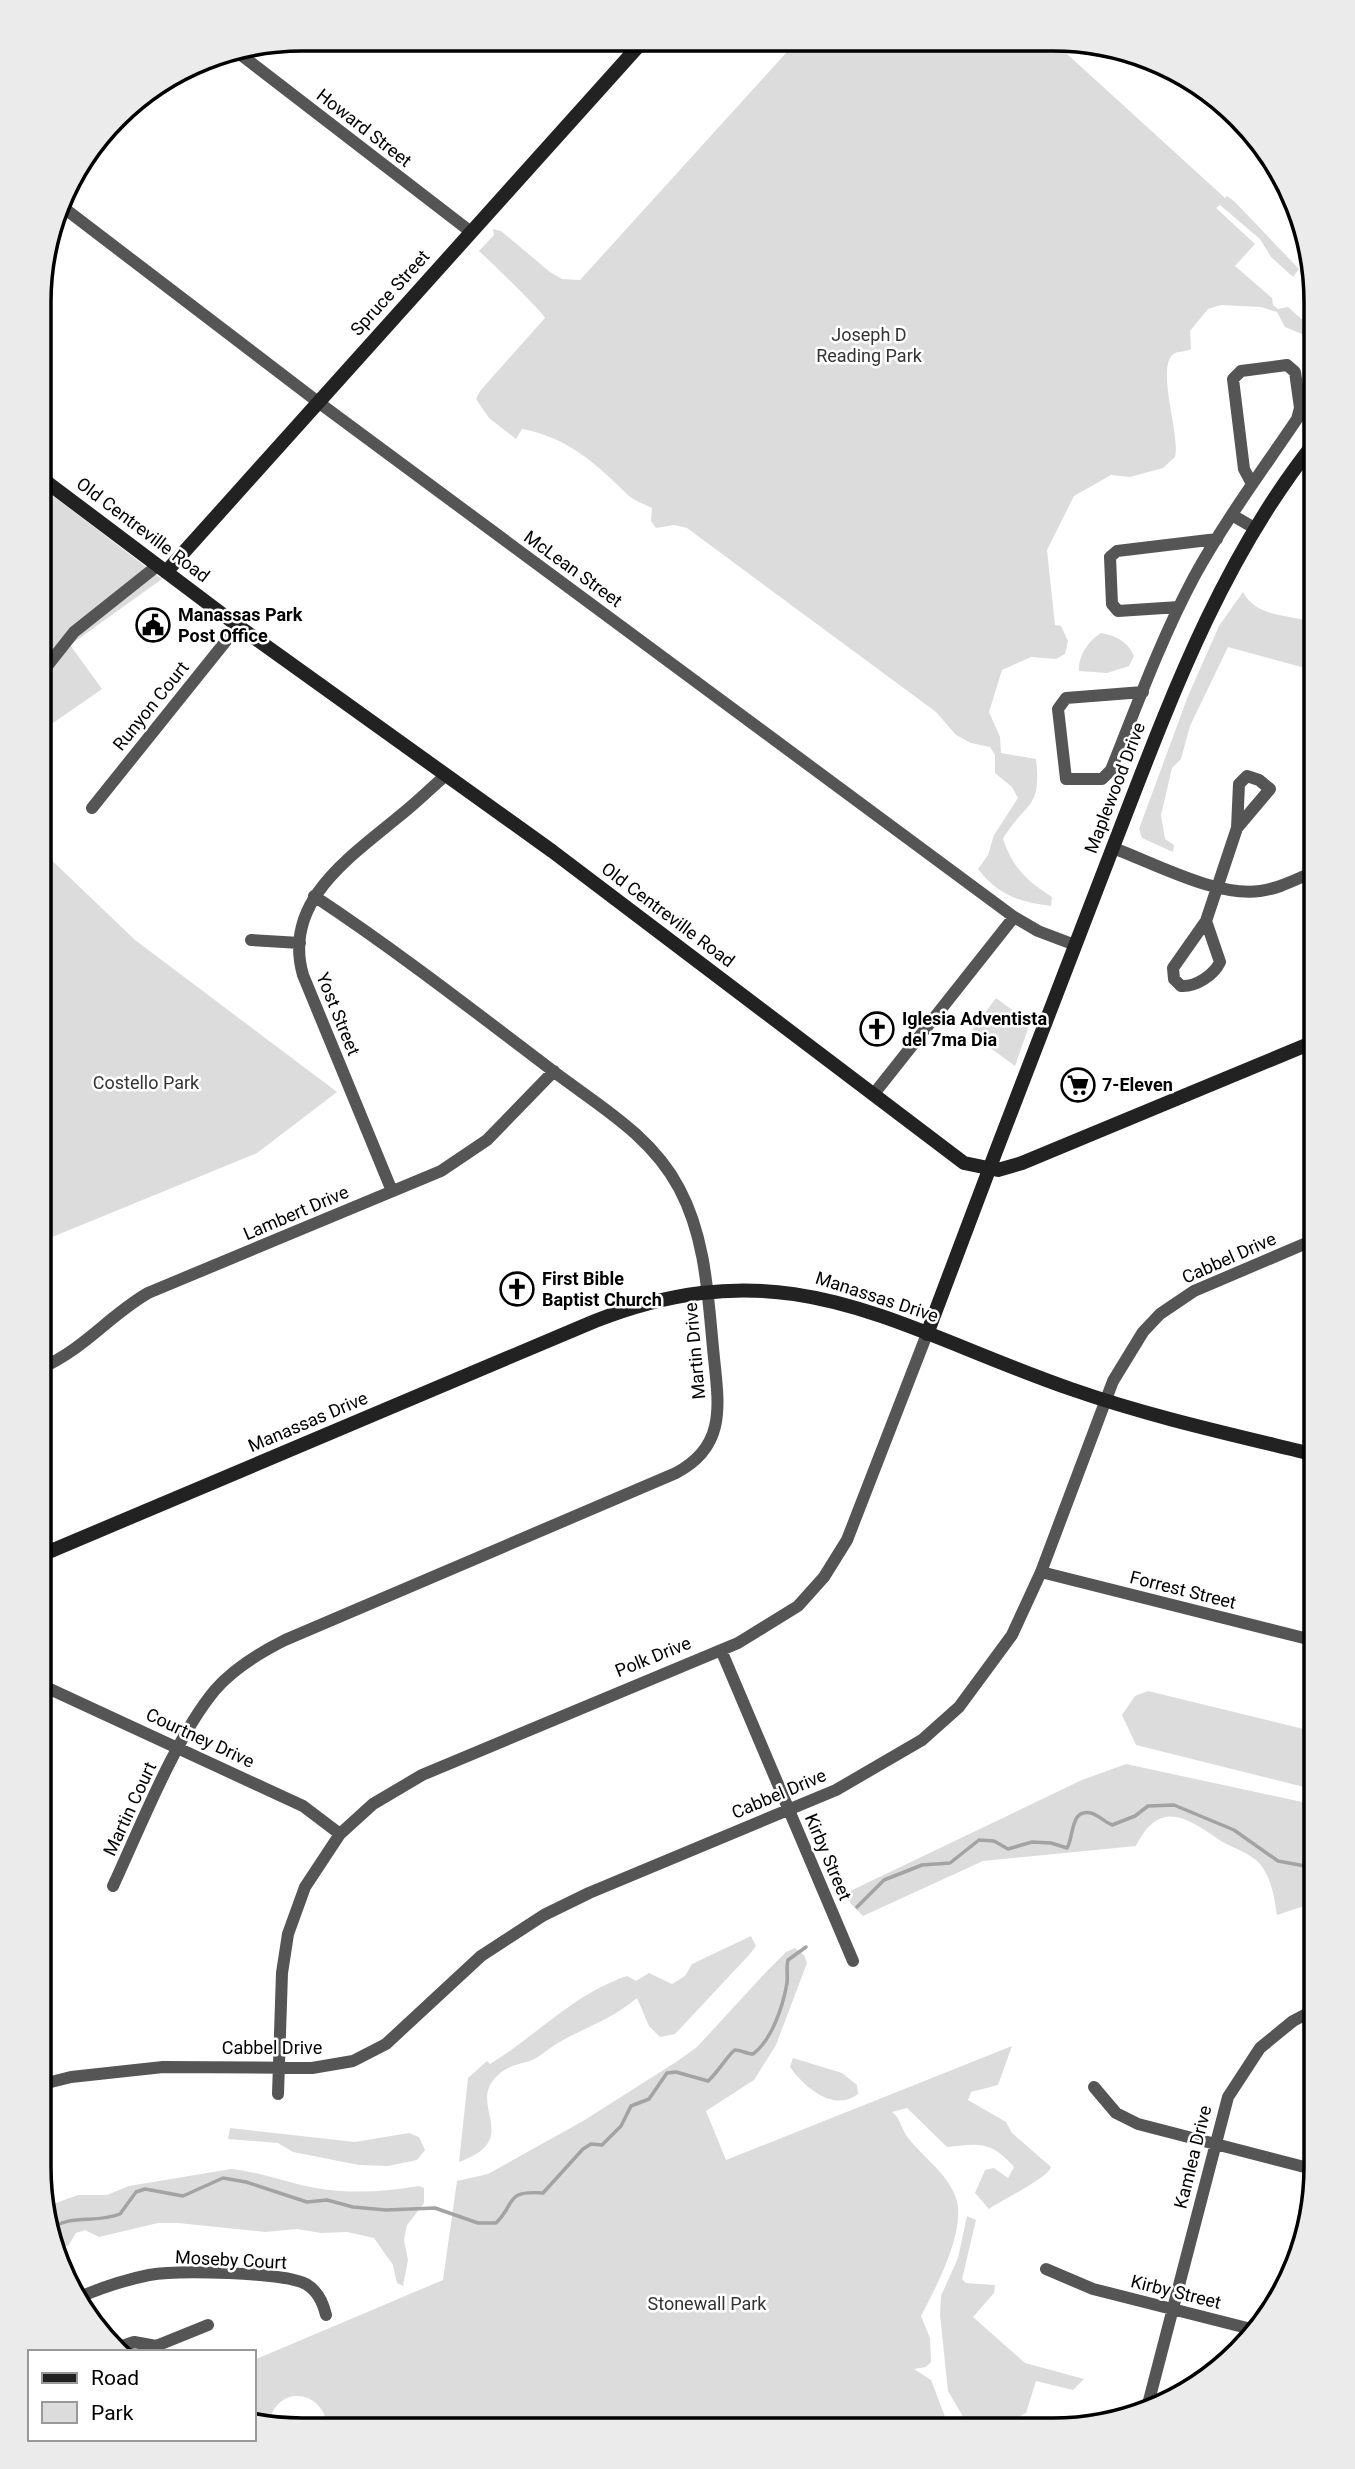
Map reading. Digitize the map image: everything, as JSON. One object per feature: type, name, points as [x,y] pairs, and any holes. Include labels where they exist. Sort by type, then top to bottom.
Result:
[{"type":"main road","name":"Spruce Street","points":[[161,569],[318,402],[634,51]]},
{"type":"main road","name":"Maplewood Drive","points":[[989,1169],[1193,646],[1256,529],[1304,460]]},
{"type":"main road","name":"Old Centreville Road","points":[[51,485],[238,626],[563,859],[953,1156],[975,1167],[989,1169],[1022,1163],[1304,1046]]},
{"type":"main road","name":"Polk Drive","points":[[927,1334],[989,1169]]},
{"type":"main road","name":"Manassas Drive","points":[[51,1551],[605,1317],[651,1301],[707,1290],[752,1288],[810,1294],[847,1304],[1105,1401],[1304,1452]]},
{"type":"street","name":"Howard Street","points":[[245,58],[471,232]]},
{"type":"street","name":"McLean Street","points":[[68,211],[318,402],[1014,917],[1038,931],[1075,945]]},
{"type":"street","points":[[1143,692],[1061,701],[1058,709],[1066,779],[1106,777],[1143,692],[1179,607],[1217,539],[1299,414],[1295,372],[1287,365],[1241,371],[1233,379],[1244,469],[1252,484]]},
{"type":"street","points":[[1232,515],[1256,529]]},
{"type":"street","points":[[1179,607],[1118,611],[1112,604],[1110,557],[1117,551],[1217,539]]},
{"type":"street","name":"Spruce Street","points":[[51,661],[74,632],[161,569]]},
{"type":"street","name":"Runyon Court","points":[[92,808],[238,626]]},
{"type":"street","name":"Yost Street","points":[[392,1191],[303,975],[300,943],[314,896],[339,864],[446,775]]},
{"type":"street","points":[[1206,921],[1220,962],[1213,972],[1192,986],[1181,986],[1174,979],[1173,968],[1206,921],[1237,828]]},
{"type":"street","points":[[1113,848],[1218,887],[1258,892],[1304,875]]},
{"type":"street","name":"Martin Drive","points":[[179,1747],[215,1690],[240,1666],[273,1646],[676,1473],[694,1462],[712,1439],[718,1408],[707,1290],[694,1223],[666,1166],[635,1132],[437,981],[314,896]]},
{"type":"street","points":[[873,1095],[1014,917]]},
{"type":"street","points":[[251,940],[300,943]]},
{"type":"street","name":"Lambert Drive","points":[[51,1363],[76,1351],[118,1314],[148,1293],[441,1171],[487,1140],[554,1071]]},
{"type":"street","name":"Cabbel Drive","points":[[51,2082],[71,2077],[163,2067],[331,2066],[373,2052],[400,2032],[445,1986],[481,1956],[544,1915],[858,1779],[940,1726],[977,1686],[999,1656],[1041,1573],[1105,1401],[1121,1365],[1137,1340],[1176,1301],[1304,1244]]},
{"type":"street","name":"Polk Drive","points":[[278,2094],[282,1966],[291,1923],[313,1872],[340,1834],[363,1811],[415,1779],[722,1650],[788,1614],[808,1597],[830,1570],[854,1525],[927,1334]]},
{"type":"street","name":"Forrest Street","points":[[1041,1573],[1304,1638]]},
{"type":"street","name":"Kirby Street","points":[[722,1650],[853,1961]]},
{"type":"street","name":"Courtney Drive","points":[[51,1689],[303,1806],[340,1834]]},
{"type":"street","name":"Martin Court","points":[[113,1886],[179,1747]]},
{"type":"street","name":"Kamlea Drive","points":[[1150,2399],[1227,2097],[1247,2064],[1274,2035],[1304,2016]]},
{"type":"street","points":[[1094,2087],[1105,2103],[1128,2120],[1304,2167]]},
{"type":"street","name":"Kirby Street","points":[[1046,2269],[1093,2289],[1246,2328]]},
{"type":"street","name":"Moseby Court","points":[[85,2295],[117,2283],[153,2275],[236,2274],[307,2284],[320,2297],[326,2315]]},
{"type":"street","points":[[124,2345],[134,2342],[156,2346],[208,2325]]},
{"type":"green space","name":"Joseph D Reading Park","points":[[788,51],[1064,51],[1225,198],[1227,196],[1235,202],[1299,269],[1293,277],[1271,257],[1260,239],[1220,205],[1216,208],[1255,244],[1235,266],[1272,298],[1273,305],[1278,309],[1288,307],[1304,321],[1304,335],[1285,327],[1277,312],[1261,307],[1221,305],[1208,309],[1190,331],[1191,349],[1175,353],[1169,360],[1167,385],[1175,433],[1175,457],[1163,468],[1130,477],[1111,475],[1074,496],[1047,550],[1055,625],[1061,626],[1068,641],[1065,654],[1056,659],[1031,657],[1002,670],[989,712],[1000,737],[1001,753],[1036,759],[1034,797],[1003,839],[1011,858],[1022,873],[1052,897],[1051,906],[1010,896],[993,885],[978,869],[988,855],[994,835],[1018,798],[1012,787],[995,773],[995,755],[990,747],[971,743],[956,735],[936,712],[687,528],[674,525],[656,528],[651,521],[652,508],[630,497],[580,453],[554,439],[522,429],[516,439],[489,418],[476,399],[480,391],[545,318],[479,251],[494,235],[493,229],[501,231],[550,272],[562,279],[580,280]]},
{"type":"green space","points":[[51,494],[162,579],[70,645],[102,689],[51,724]]},
{"type":"green space","points":[[1243,592],[1257,607],[1304,620],[1304,668],[1228,647],[1190,726],[1181,759],[1172,768],[1161,815],[1165,839],[1174,845],[1173,852],[1142,838],[1139,829],[1188,696],[1219,626]]},
{"type":"green space","points":[[1101,633],[1117,638],[1128,646],[1134,656],[1129,666],[1107,673],[1079,671],[1085,649]]},
{"type":"green space","name":"Costello Park","points":[[51,860],[135,940],[337,1092],[257,1153],[51,1237]]},
{"type":"green space","points":[[996,998],[1030,1023],[1015,1066],[970,1033]]},
{"type":"green space","points":[[1148,1691],[1304,1729],[1304,1787],[1136,1745],[1122,1715],[1135,1696]]},
{"type":"green space","points":[[1126,1764],[1304,1802],[1304,1906],[1277,1915],[1270,1882],[1260,1864],[1194,1824],[1173,1817],[1154,1822],[1136,1846],[983,1861],[863,1916],[850,1903],[848,1892],[1082,1780]]},
{"type":"green space","points":[[751,1936],[756,1946],[675,2034],[660,2037],[649,2026],[637,1998],[533,2060],[513,2066],[497,2076],[489,2087],[487,2098],[491,2121],[488,2143],[478,2153],[459,2162],[468,2078],[487,2061],[490,2064],[573,2004],[608,1984],[627,1976],[636,1981],[649,1973],[672,1984],[685,1976],[692,1964]]},
{"type":"green space","name":"Stonewall Park","points":[[795,1948],[804,1955],[807,1963],[776,2045],[754,2080],[706,2111],[726,2160],[1012,2046],[998,2085],[971,2092],[968,2100],[1006,2122],[1012,2133],[1051,2167],[1033,2183],[989,2209],[975,2193],[985,2170],[994,2168],[1008,2178],[1014,2167],[999,2152],[976,2145],[947,2147],[907,2108],[892,2112],[909,2139],[947,2181],[956,2198],[957,2226],[948,2259],[921,2316],[930,2338],[931,2362],[926,2367],[914,2369],[931,2380],[945,2418],[325,2418],[317,2405],[308,2398],[298,2396],[279,2404],[271,2416],[256,2414],[256,2359],[443,2280],[457,2181],[488,2174],[583,2121],[676,2062],[697,2047],[786,1952]]},
{"type":"green space","points":[[793,2058],[842,2073],[857,2085],[858,2094],[839,2101],[820,2095],[790,2067]]},
{"type":"green space","points":[[230,2128],[355,2142],[409,2133],[419,2137],[425,2150],[417,2160],[388,2166],[359,2165],[293,2152],[278,2143],[228,2139]]},
{"type":"green space","points":[[231,2169],[329,2190],[368,2192],[419,2186],[424,2188],[424,2203],[407,2225],[404,2240],[408,2260],[403,2286],[397,2283],[393,2265],[374,2238],[347,2232],[321,2233],[297,2229],[265,2232],[158,2223],[99,2237],[85,2230],[76,2233],[68,2246],[63,2245],[54,2204],[78,2195],[107,2195],[129,2186]]},
{"type":"green space","points":[[967,2216],[976,2220],[962,2279],[966,2283],[995,2285],[994,2293],[973,2317],[1025,2363],[1084,2379],[1073,2390],[1036,2381],[1026,2413],[1016,2418],[964,2418],[948,2391],[940,2315],[941,2296],[958,2258]]},
{"type":"waterway","points":[[857,1907],[884,1880],[922,1865],[950,1863],[979,1840],[994,1841],[1008,1849],[1032,1842],[1051,1843],[1067,1848],[1079,1815],[1091,1813],[1112,1825],[1135,1816],[1148,1806],[1174,1805],[1234,1830],[1278,1861],[1304,1866]]},
{"type":"waterway","points":[[58,2225],[120,2214],[136,2192],[145,2189],[183,2196],[223,2178],[246,2182],[307,2202],[327,2200],[353,2207],[386,2210],[435,2208],[478,2223],[496,2223],[516,2196],[543,2193],[583,2149],[591,2144],[602,2145],[621,2126],[631,2106],[649,2099],[667,2073],[676,2072],[708,2081],[735,2050],[753,2054],[760,2048],[771,2031],[783,2002],[788,1960],[806,1947]]},
{"type":"place","name":"Manassas Park Post Office","points":[[153,625]]},
{"type":"place","name":"Iglesia Adventista del 7ma Dia","points":[[877,1029]]},
{"type":"place","name":"7-Eleven","points":[[1078,1085]]},
{"type":"place","name":"First Bible Baptist Church","points":[[517,1289]]}]
